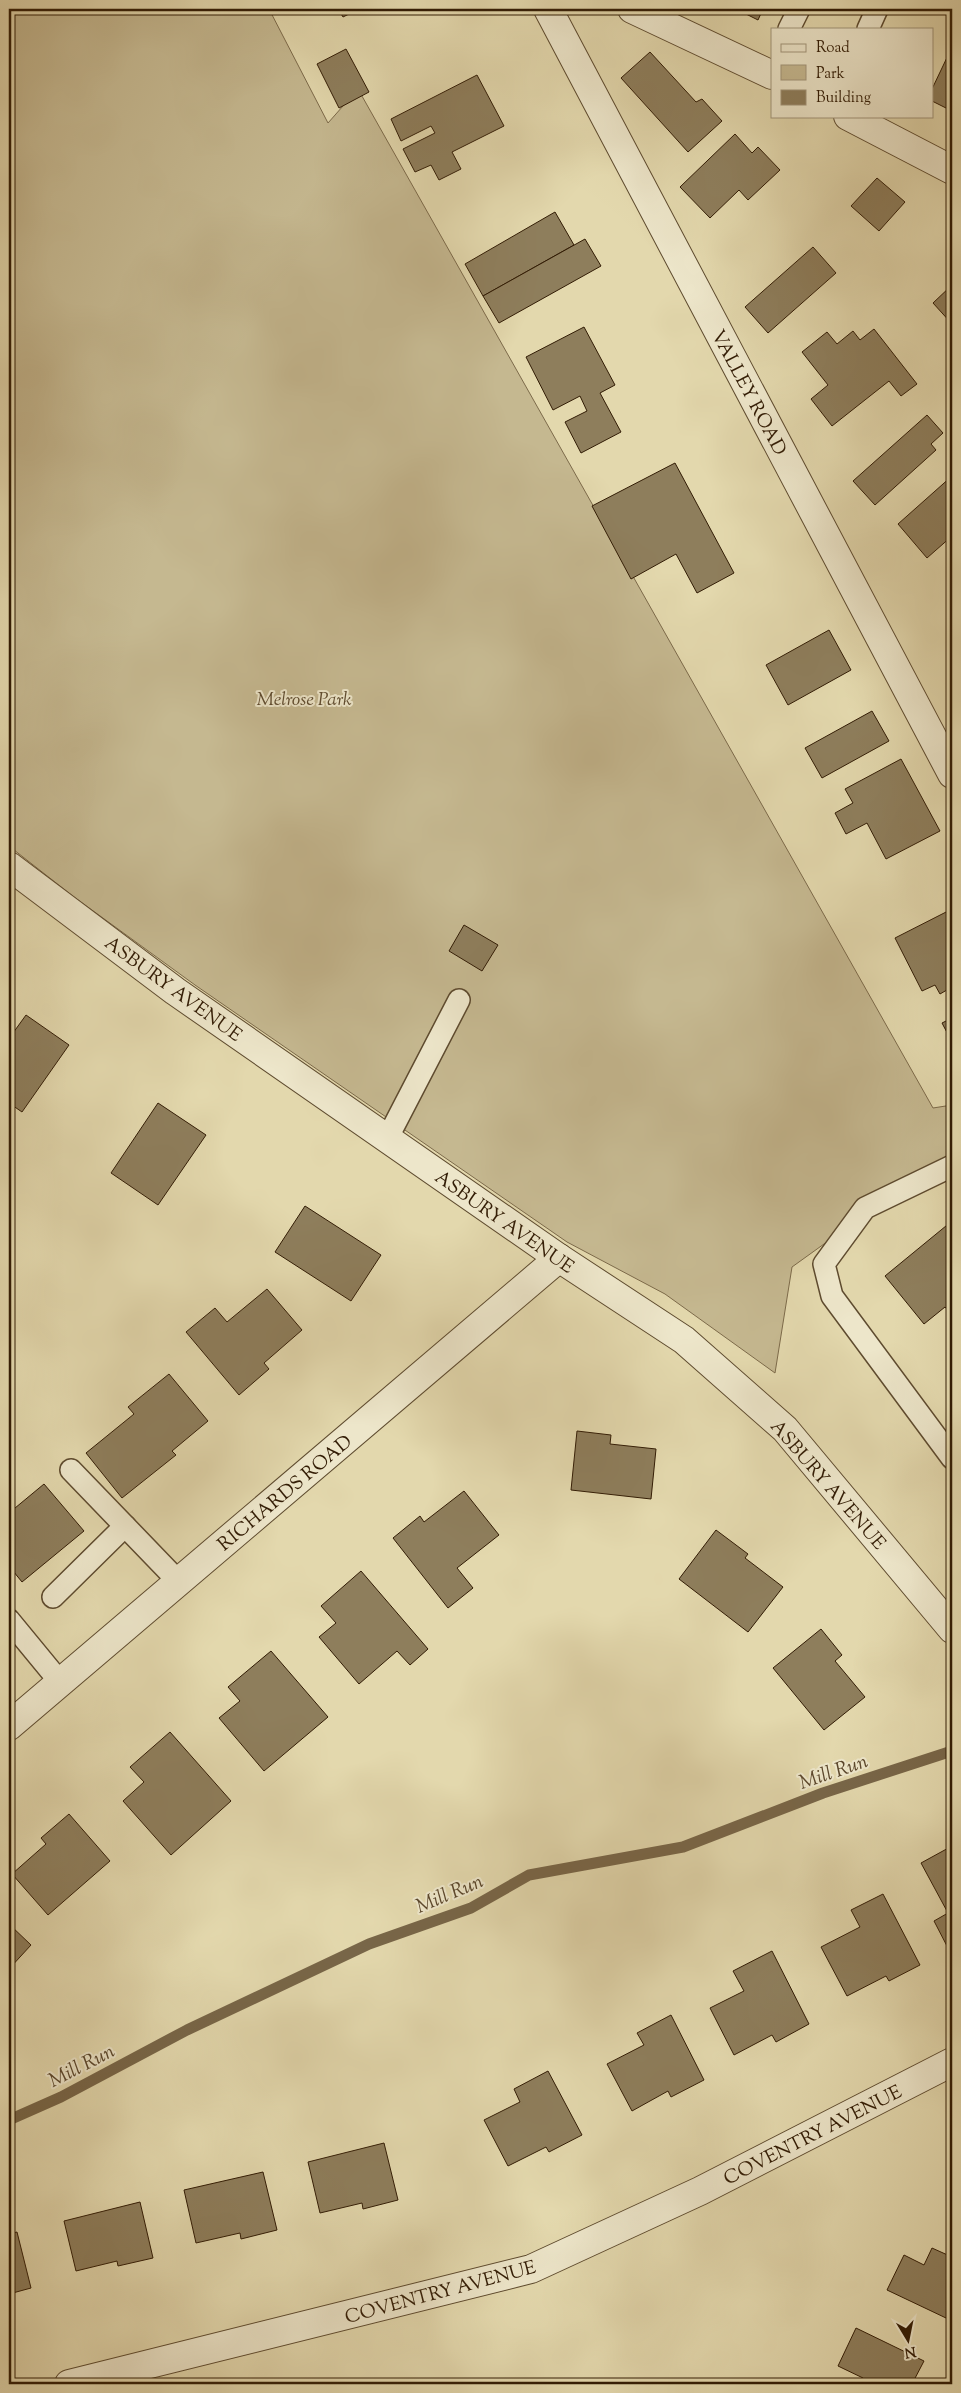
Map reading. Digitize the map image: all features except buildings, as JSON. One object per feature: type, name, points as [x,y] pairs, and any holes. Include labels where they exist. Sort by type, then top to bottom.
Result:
[{"type":"street","name":"VALLEY ROAD","points":[[548,9],[952,774]]},
{"type":"street","points":[[632,9],[771,71]]},
{"type":"street","points":[[852,118],[952,170]]},
{"type":"street","name":"ASBURY AVENUE","points":[[9,866],[175,991],[559,1258],[684,1340],[784,1429],[950,1620]]},
{"type":"street","name":"RICHARDS ROAD","points":[[9,1726],[559,1258]]},
{"type":"street","name":"COVENTRY AVENUE","points":[[69,2384],[531,2269],[700,2191],[952,2062]]},
{"type":"lane","points":[[790,28],[799,9]]},
{"type":"lane","points":[[868,28],[877,9]]},
{"type":"lane","points":[[387,1139],[459,1000]]},
{"type":"lane","points":[[952,1166],[864,1208],[824,1264],[832,1296],[952,1458]]},
{"type":"lane","points":[[71,1470],[178,1581]]},
{"type":"lane","points":[[54,1598],[125,1526]]},
{"type":"lane","points":[[12,1631],[60,1682]]},
{"type":"green space","name":"Melrose Park","points":[[9,9],[269,9],[328,123],[358,89],[933,1108],[952,1105],[952,1152],[792,1267],[775,1373],[665,1294],[567,1242],[195,985],[74,897],[9,846]]},
{"type":"waterway","name":"Mill Run","points":[[9,2120],[61,2097],[187,2030],[369,1944],[471,1908],[529,1875],[683,1847],[823,1793],[952,1751]]}]
